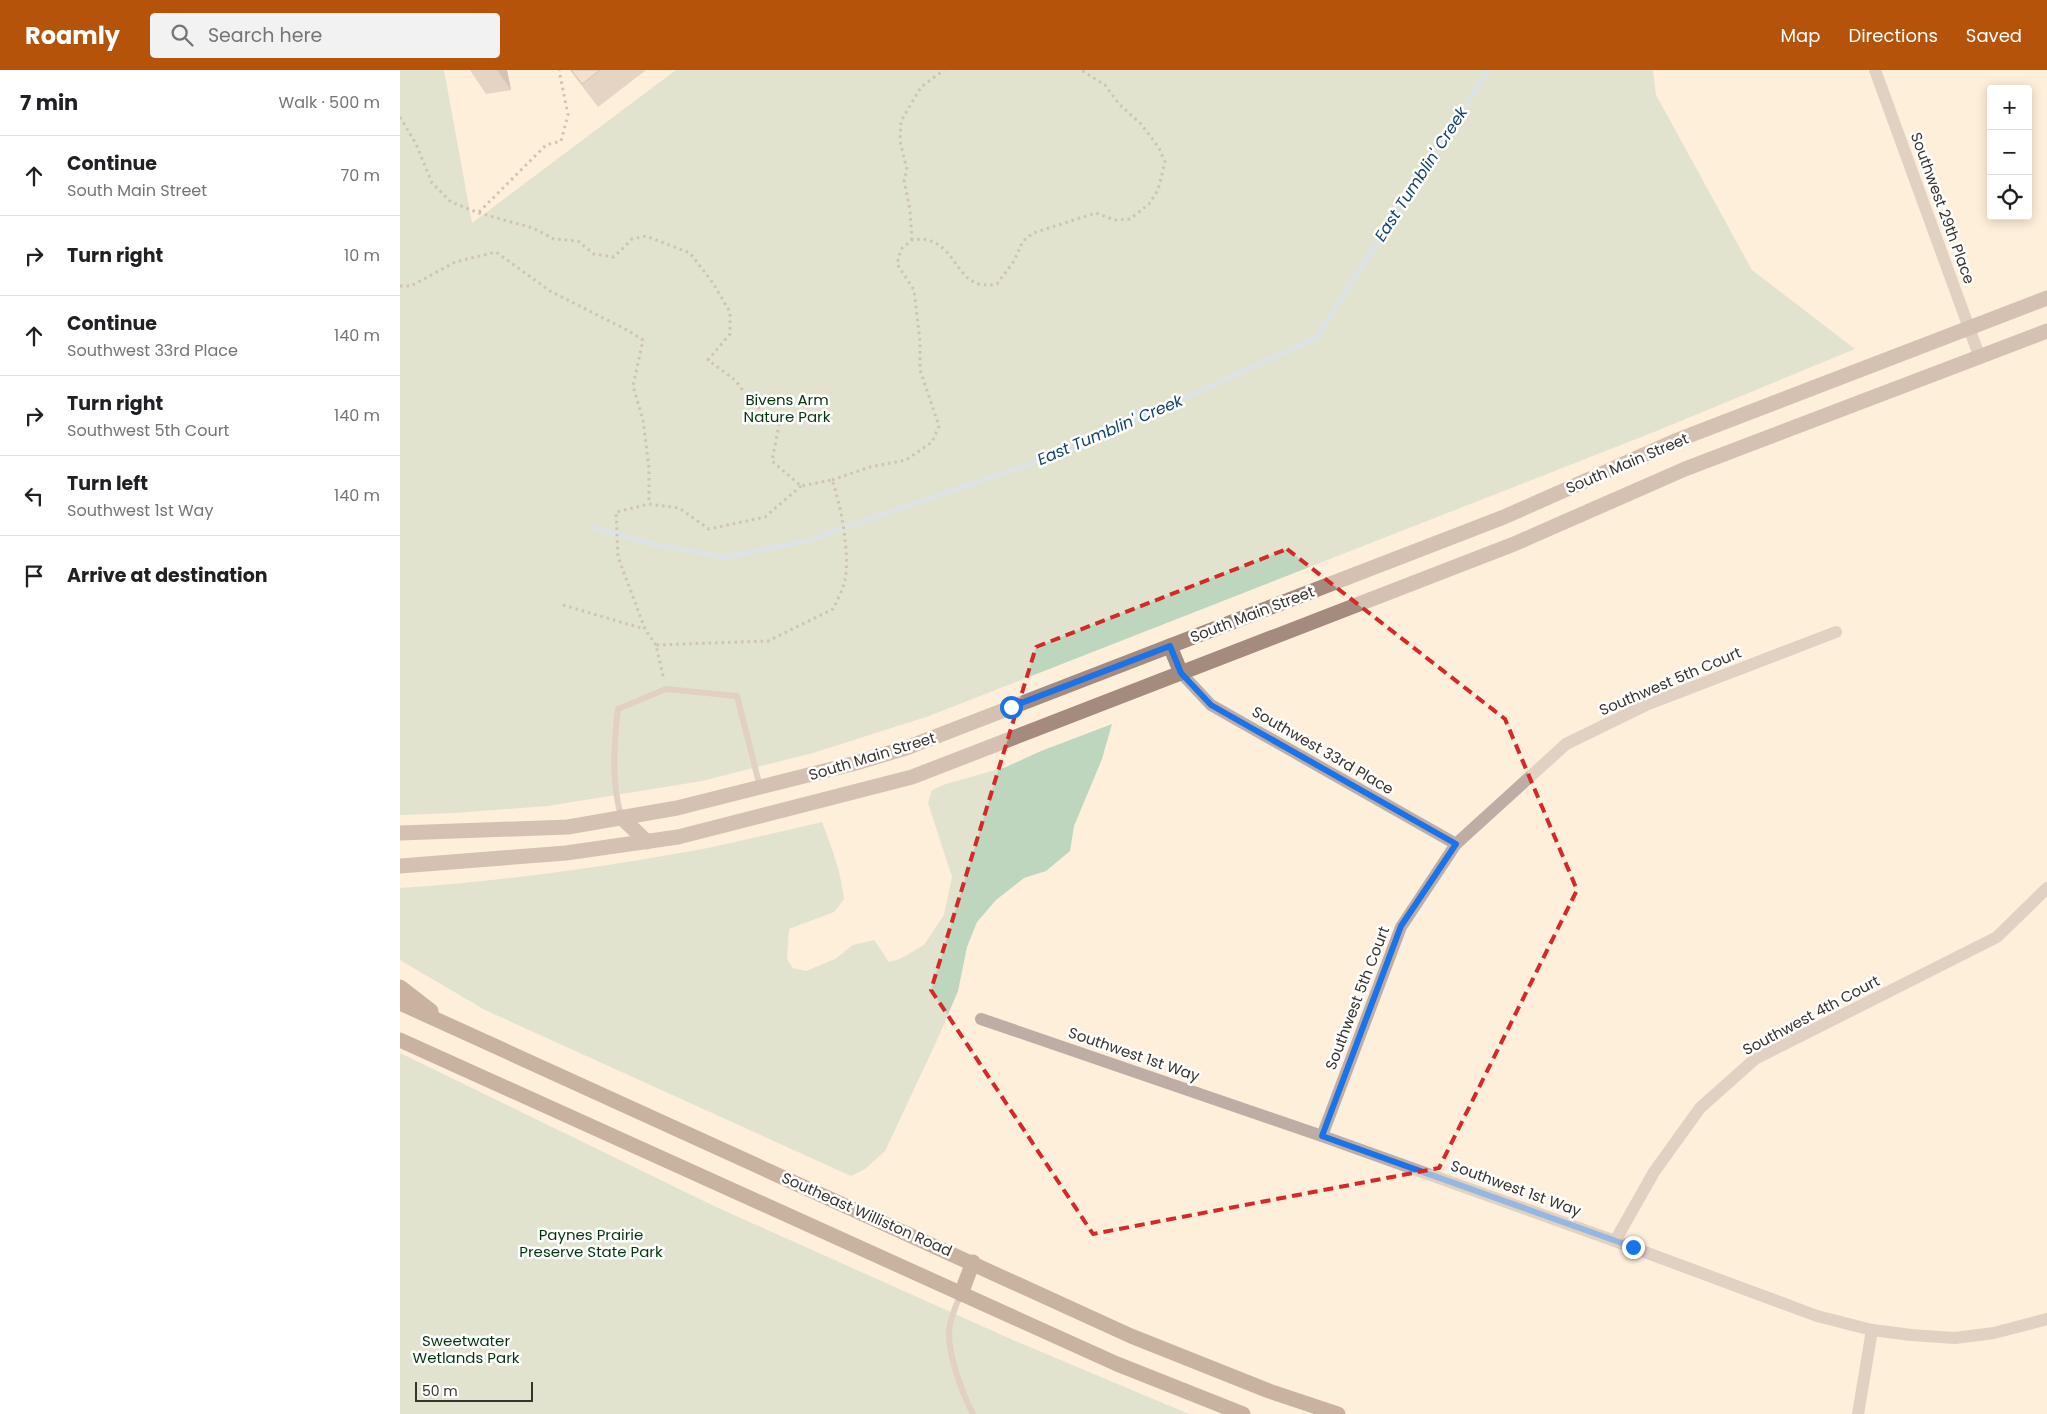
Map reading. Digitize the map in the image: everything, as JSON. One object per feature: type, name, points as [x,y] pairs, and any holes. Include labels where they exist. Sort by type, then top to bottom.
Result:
[{"type":"highway","points":[[400,987],[452,1027]]},
{"type":"highway","name":"Southeast Williston Road","points":[[400,1003],[973,1262],[1131,1336],[1261,1387],[1338,1414]]},
{"type":"highway","points":[[400,1040],[1117,1364],[1243,1414]]},
{"type":"highway","points":[[960,1294],[973,1262]]},
{"type":"main road","name":"South Main Street","points":[[400,834],[568,827],[677,808],[856,763],[906,748],[1504,517],[1675,441],[2047,298]]},
{"type":"main road","name":"South Main Street","points":[[400,866],[566,853],[647,842],[697,832],[912,777],[1514,544],[1684,468],[1980,358],[2047,331]]},
{"type":"main road","points":[[1170,646],[1181,673]]},
{"type":"main road","points":[[856,763],[866,789]]},
{"type":"main road","points":[[621,817],[647,842]]},
{"type":"street","name":"Southwest 29th Place","points":[[1875,70],[1980,358]]},
{"type":"street","name":"Southwest 5th Court","points":[[1322,1136],[1401,926],[1456,844],[1566,744],[1646,705],[1836,632]]},
{"type":"street","name":"Southwest 33rd Place","points":[[1181,673],[1211,705],[1456,844]]},
{"type":"street","name":"Southwest 4th Court","points":[[1615,1240],[1654,1172],[1700,1108],[1755,1059],[1997,937],[2047,888]]},
{"type":"street","name":"Southwest 1st Way","points":[[981,1019],[1322,1136],[1615,1240],[1817,1316],[1872,1330],[1955,1338],[1994,1333],[2047,1319]]},
{"type":"street","points":[[1858,1414],[1872,1330]]},
{"type":"lane","points":[[621,817],[615,795],[615,741],[618,710],[666,689],[737,696],[760,788]]},
{"type":"lane","points":[[960,1294],[950,1325],[950,1341],[965,1399],[973,1414]]},
{"type":"path","points":[[479,213],[546,145],[561,141],[568,115],[559,70]]},
{"type":"path","points":[[912,240],[910,210],[904,180],[907,170],[900,141],[901,121],[921,87],[944,70]]},
{"type":"path","points":[[666,689],[656,646],[645,629],[618,557],[616,512],[649,504],[679,508],[709,529],[765,517],[801,486],[832,480],[870,467],[906,460],[932,442],[939,426],[920,370],[920,341],[914,290],[897,264],[901,249],[912,240],[928,240],[946,250],[971,283],[984,287],[997,284],[1014,261],[1023,241],[1033,234],[1096,213],[1115,220],[1130,219],[1149,204],[1158,190],[1166,162],[1159,148],[1141,124],[1119,104],[1105,85],[1080,70]]},
{"type":"path","points":[[400,117],[416,144],[432,184],[452,202],[479,213],[533,228],[554,239],[578,241],[594,254],[614,257],[632,239],[646,236],[690,253],[713,283],[730,312],[730,334],[708,360],[735,380],[751,401],[779,425],[772,460],[801,486]]},
{"type":"path","points":[[400,286],[411,286],[455,262],[496,252],[550,291],[643,340],[633,386],[643,420],[649,468],[649,504]]},
{"type":"path","points":[[656,646],[768,641],[833,609],[844,581],[846,564],[840,500],[832,480]]},
{"type":"path","points":[[563,605],[645,629]]},
{"type":"highlighted area","points":[[1287,549],[1505,719],[1577,890],[1439,1168],[1093,1234],[931,990],[1036,647]]},
{"type":"green space","name":"Bivens Arm Nature Park","points":[[400,70],[444,70],[472,223],[676,70],[1653,70],[1656,95],[1752,270],[1855,349],[1654,432],[929,716],[813,753],[702,781],[548,806],[400,815]]},
{"type":"green space","points":[[1112,724],[1102,759],[1074,826],[1070,851],[1046,871],[1024,878],[996,900],[977,922],[967,947],[958,991],[885,1151],[865,1169],[851,1176],[485,1010],[400,960],[400,888],[516,877],[631,861],[708,848],[822,822],[833,851],[844,899],[834,912],[789,929],[787,959],[793,968],[806,971],[835,959],[853,945],[874,940],[889,962],[900,959],[924,945],[944,915],[952,877],[928,803],[932,790],[946,784],[1006,767],[1041,751]]},
{"type":"green space","name":"Paynes Prairie Preserve State Park","points":[[400,1053],[714,1206],[1013,1340],[1189,1414],[400,1414]]},
{"type":"building","points":[[571,70],[600,70],[582,84]]},
{"type":"waterway","name":"East Tumblin' Creek","points":[[591,527],[653,544],[724,557],[806,541],[1070,450],[1316,338],[1488,70]]},
{"type":"route","points":[[1011,707],[1170,646],[1181,673],[1211,705],[1456,844],[1401,926],[1322,1136],[1633,1247]]},
{"type":"park label","name":"Sweetwater Wetlands Park","points":[[466,1348]]}]
